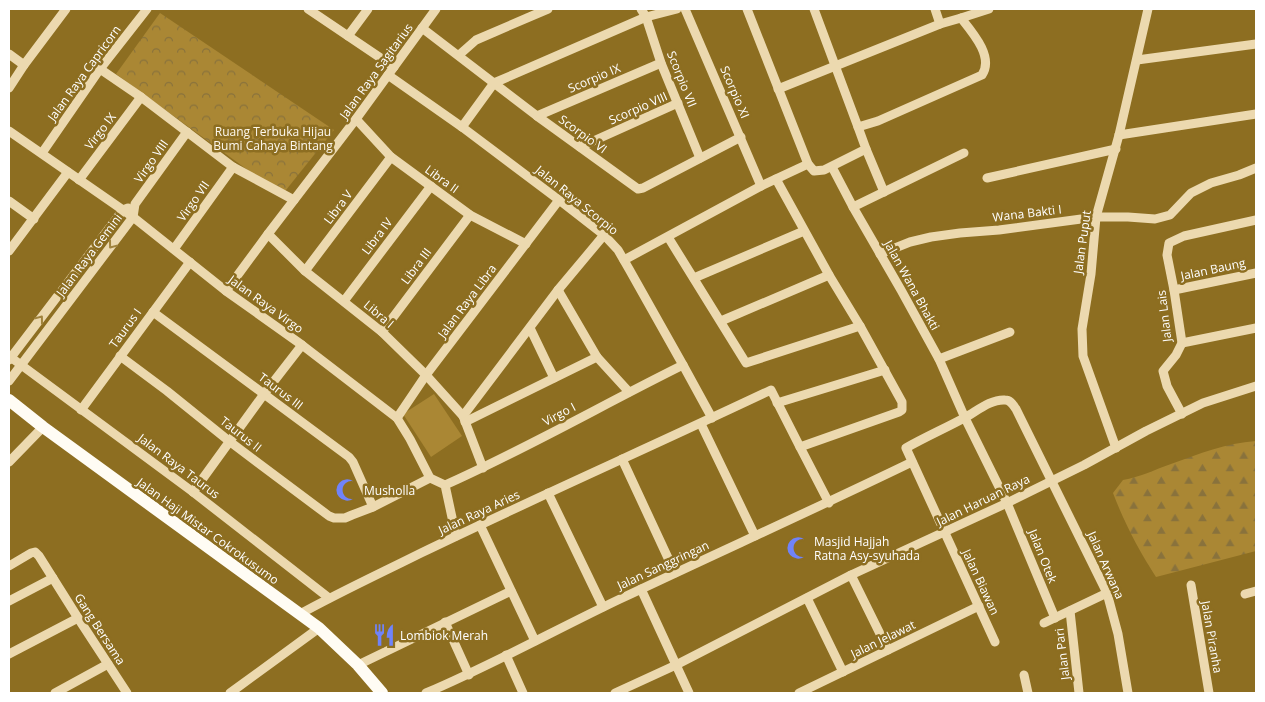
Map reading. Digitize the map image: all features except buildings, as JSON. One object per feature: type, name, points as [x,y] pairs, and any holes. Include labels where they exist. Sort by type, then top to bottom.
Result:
[{"type":"main road","name":"Jalan Haji Mistar Cokrokusumo","points":[[9,400],[43,427],[319,628],[358,666],[377,691]]},
{"type":"street","points":[[9,88],[66,9]]},
{"type":"street","name":"Jalan Raya Capricorn","points":[[42,153],[100,69],[147,9]]},
{"type":"street","points":[[308,9],[394,67]]},
{"type":"street","points":[[348,36],[368,9]]},
{"type":"street","name":"Jalan Raya Sagitarius","points":[[226,291],[356,119],[436,9]]},
{"type":"street","points":[[459,56],[476,40],[548,9]]},
{"type":"street","points":[[462,127],[494,83],[643,13],[677,9]]},
{"type":"street","name":"Scorpio XI","points":[[685,9],[761,186]]},
{"type":"street","points":[[747,9],[808,164],[814,171],[824,170],[866,149]]},
{"type":"street","points":[[814,9],[884,192]]},
{"type":"street","points":[[935,9],[940,24]]},
{"type":"street","points":[[778,89],[940,24],[989,9]]},
{"type":"street","name":"Jalan Puput","points":[[1116,448],[1083,356],[1082,329],[1091,274],[1096,218],[1120,135],[1149,9]]},
{"type":"street","name":"Scorpio VII","points":[[643,13],[661,63],[700,158]]},
{"type":"street","points":[[858,127],[878,121],[982,76],[986,70],[987,63],[984,53],[975,35],[961,18]]},
{"type":"street","name":"Scorpio VI","points":[[422,28],[537,116],[638,189],[741,137]]},
{"type":"street","points":[[1137,60],[1256,44]]},
{"type":"street","points":[[9,54],[24,65]]},
{"type":"street","name":"Scorpio IX","points":[[537,116],[661,63]]},
{"type":"street","points":[[100,69],[141,97],[233,167],[294,200]]},
{"type":"street","name":"Jalan Raya Scorpio","points":[[388,75],[462,127],[604,235],[618,250],[624,260],[712,418]]},
{"type":"street","name":"Virgo IX","points":[[79,180],[141,97]]},
{"type":"street","name":"Scorpio VIII","points":[[580,148],[678,103]]},
{"type":"street","points":[[1120,135],[1256,114]]},
{"type":"street","name":"Libra II","points":[[356,119],[390,157],[470,215],[526,244]]},
{"type":"street","name":"Jalan Raya Virgo","points":[[9,131],[133,217],[226,291],[302,345],[396,418],[410,439],[430,478]]},
{"type":"street","name":"Virgo VIII","points":[[135,204],[187,132]]},
{"type":"street","points":[[987,178],[1116,149]]},
{"type":"street","points":[[853,207],[964,153]]},
{"type":"street","name":"Libra V","points":[[305,272],[390,157]]},
{"type":"street","points":[[624,260],[761,186],[808,164]]},
{"type":"street","name":"Virgo VII","points":[[174,249],[233,167]]},
{"type":"street","name":"Jalan Wana Bhakti","points":[[832,167],[939,359],[965,418]]},
{"type":"street","name":"Wana Bakti I","points":[[880,254],[910,242],[960,232],[999,230],[1096,218],[1128,217],[1155,219],[1170,215],[1191,193],[1211,183],[1256,168]]},
{"type":"street","points":[[9,251],[68,172]]},
{"type":"street","points":[[776,179],[902,402],[902,410],[899,412],[800,446]]},
{"type":"street","name":"Libra IV","points":[[344,301],[431,186]]},
{"type":"street","name":"Jalan Raya Libra","points":[[396,418],[426,375],[559,200]]},
{"type":"street","points":[[9,201],[34,219]]},
{"type":"street","name":"Jalan Raya Gemini","points":[[9,358],[123,210],[135,204]]},
{"type":"street","name":"Jalan Raya Gemini","points":[[9,381],[133,217],[135,204]]},
{"type":"street","name":"Libra III","points":[[382,332],[470,215]]},
{"type":"street","name":"Jalan Lais","points":[[1182,414],[1167,386],[1163,371],[1182,343],[1167,255],[1169,243],[1184,236],[1256,220]]},
{"type":"street","points":[[694,278],[804,231]]},
{"type":"street","name":"Libra I","points":[[268,234],[305,272],[382,332],[426,375],[464,419],[484,468]]},
{"type":"street","points":[[464,419],[558,290],[604,235]]},
{"type":"street","points":[[668,237],[746,362],[860,326]]},
{"type":"street","name":"Taurus I","points":[[82,410],[190,262]]},
{"type":"street","name":"Jalan Baung","points":[[1174,290],[1256,273]]},
{"type":"street","points":[[722,322],[829,275]]},
{"type":"street","points":[[558,290],[597,357],[629,392]]},
{"type":"street","name":"Taurus III","points":[[152,312],[349,457],[373,507]]},
{"type":"street","points":[[530,328],[554,378]]},
{"type":"street","points":[[1182,343],[1256,328]]},
{"type":"street","points":[[939,359],[1010,332]]},
{"type":"street","points":[[193,492],[302,345]]},
{"type":"street","name":"Taurus II","points":[[120,356],[229,441],[334,518],[345,518],[373,507],[430,478]]},
{"type":"street","points":[[464,419],[597,357]]},
{"type":"street","name":"Jalan Raya Taurus","points":[[9,358],[193,492],[329,598]]},
{"type":"street","name":"Virgo I","points":[[445,485],[484,468],[683,365]]},
{"type":"street","points":[[829,503],[777,403],[885,370]]},
{"type":"street","name":"Jalan Haruan Raya","points":[[615,693],[676,665],[852,575],[945,533],[1052,481],[1203,403],[1256,386]]},
{"type":"street","name":"Jalan Raya Aries","points":[[300,614],[456,536],[771,390],[777,403]]},
{"type":"street","name":"Jalan Arwana","points":[[912,462],[906,448],[989,404],[999,400],[1007,400],[1012,403],[1107,593],[1118,634],[1128,693]]},
{"type":"street","name":"Jalan Otek","points":[[965,418],[1007,503],[1054,618]]},
{"type":"street","points":[[701,424],[755,536]]},
{"type":"street","points":[[9,462],[43,427]]},
{"type":"street","points":[[622,459],[675,573]]},
{"type":"street","name":"Jalan Sanggringan","points":[[426,693],[469,675],[603,607],[829,503],[912,462]]},
{"type":"street","name":"Jalan Biawan","points":[[912,462],[995,642]]},
{"type":"street","points":[[430,478],[445,485],[456,536]]},
{"type":"street","points":[[548,493],[603,607]]},
{"type":"street","points":[[480,525],[535,641]]},
{"type":"street","name":"Gang Bersama","points":[[9,566],[31,553],[35,552],[39,556],[127,693]]},
{"type":"street","points":[[852,575],[888,650]]},
{"type":"street","points":[[9,601],[53,578]]},
{"type":"street","name":"Jalan Piranha","points":[[1191,585],[1209,693]]},
{"type":"street","points":[[641,589],[689,693]]},
{"type":"street","points":[[358,666],[511,590]]},
{"type":"street","points":[[1245,594],[1256,592]]},
{"type":"street","points":[[1044,622],[1107,593]]},
{"type":"street","points":[[807,598],[843,672]]},
{"type":"street","name":"Jalan Jelawat","points":[[799,693],[979,606]]},
{"type":"street","name":"Jalan Pari","points":[[1070,611],[1079,693]]},
{"type":"street","points":[[9,654],[78,618]]},
{"type":"street","points":[[445,622],[469,675]]},
{"type":"street","points":[[230,693],[319,628]]},
{"type":"street","points":[[506,655],[523,693]]},
{"type":"street","points":[[55,693],[66,691],[108,664]]},
{"type":"street","points":[[1024,675],[1028,693]]},
{"type":"green space","name":"Ruang Terbuka Hijau Bumi Cahaya Bintang","points":[[160,13],[334,130],[282,195],[116,74]]},
{"type":"green space","points":[[434,394],[462,436],[431,457],[403,414]]},
{"type":"green space","points":[[1256,441],[1256,551],[1156,577],[1132,536],[1113,493],[1123,480],[1192,456],[1234,444]]},
{"type":"place","name":"Musholla","points":[[347,490]]},
{"type":"place","name":"Masjid Hajjah Ratna Asy-syuhada","points":[[798,548]]},
{"type":"place","name":"Lombiok Merah","points":[[384,635]]}]
